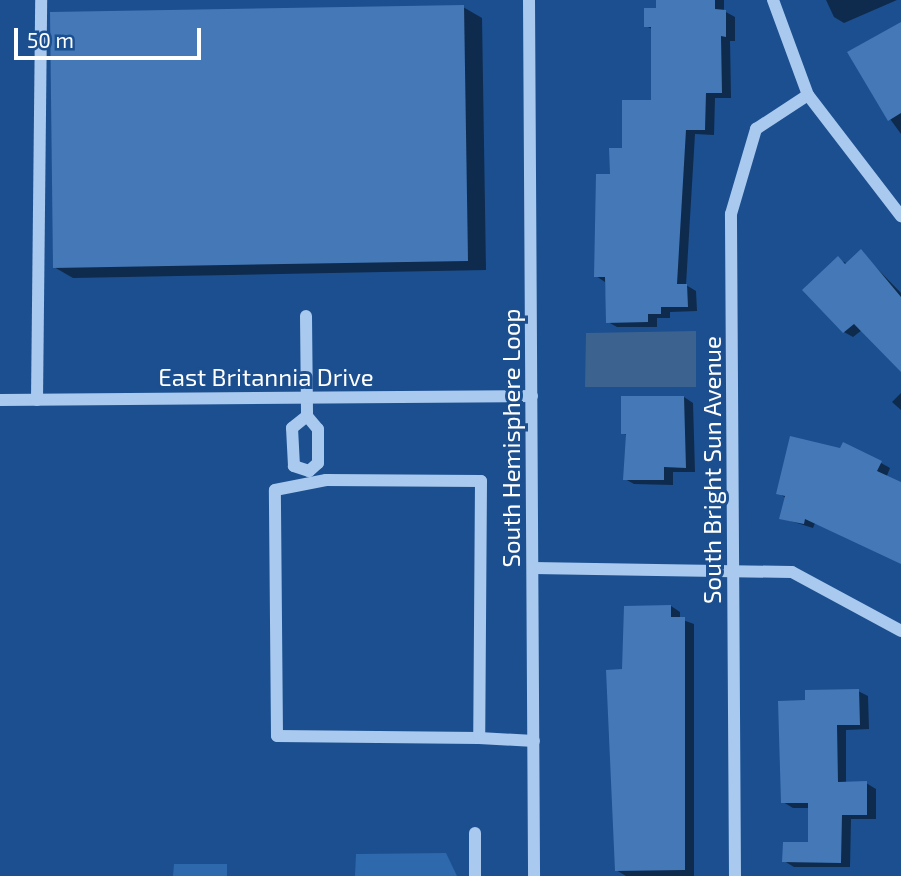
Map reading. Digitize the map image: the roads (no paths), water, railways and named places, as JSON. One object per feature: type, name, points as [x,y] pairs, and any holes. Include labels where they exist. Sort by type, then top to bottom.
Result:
[{"type":"street","points":[[37,400],[41,0]]},
{"type":"street","name":"South Hemisphere Loop","points":[[529,0],[534,876]]},
{"type":"street","points":[[773,0],[808,95],[901,216]]},
{"type":"street","name":"South Bright Sun Avenue","points":[[735,876],[731,214],[756,129],[808,95]]},
{"type":"street","points":[[306,316],[307,416],[318,429],[318,463],[310,477]]},
{"type":"street","name":"East Britannia Drive","points":[[0,400],[532,396]]},
{"type":"street","points":[[307,416],[292,428],[294,466],[310,477]]},
{"type":"street","points":[[480,738],[481,481],[310,477],[275,490],[277,736],[534,740]]},
{"type":"street","points":[[533,568],[734,569],[792,572],[901,631]]},
{"type":"street","points":[[474,833],[475,876]]}]
